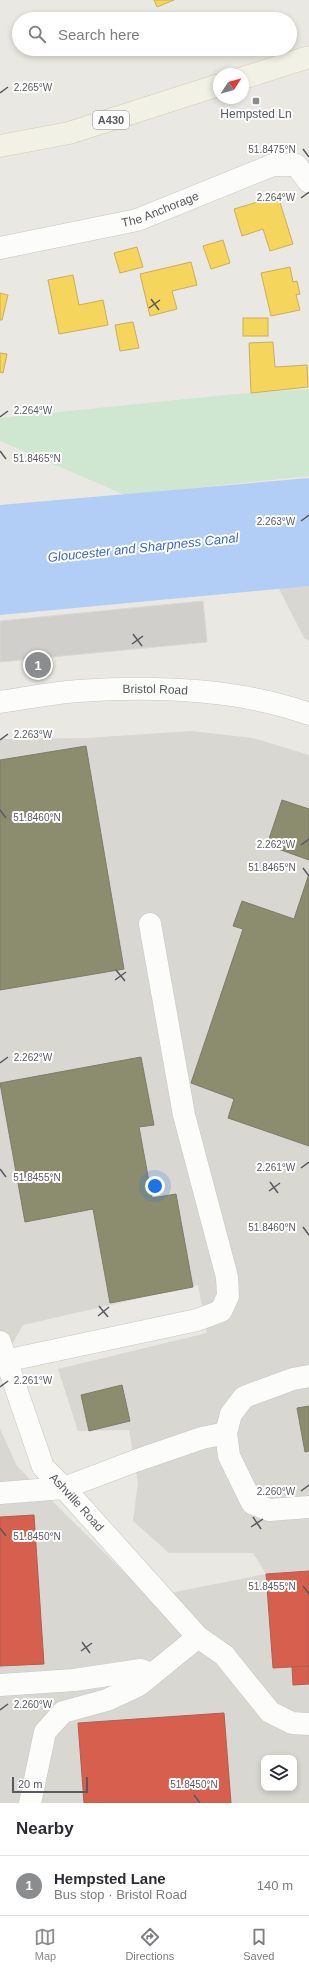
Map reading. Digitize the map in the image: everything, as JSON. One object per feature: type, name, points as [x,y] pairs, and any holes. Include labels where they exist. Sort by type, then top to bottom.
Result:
[{"type":"main road","points":[[249,76],[309,57]]},
{"type":"main road","name":"A430","points":[[0,146],[69,133],[213,87]]},
{"type":"street","name":"The Anchorage","points":[[0,248],[137,220],[273,165],[296,165],[309,182]]},
{"type":"street","name":"Bristol Road","points":[[0,702],[78,691],[161,690],[223,694],[283,704],[309,714]]},
{"type":"street","points":[[2,1355],[197,1320],[221,1311],[228,1296],[227,1277],[184,1115],[150,924]]},
{"type":"street","name":"Ashville Road","points":[[2,1355],[43,1467],[64,1488],[198,1637],[224,1655],[270,1712],[292,1722],[309,1724]]},
{"type":"street","points":[[309,1376],[293,1379],[244,1397],[231,1414],[226,1433],[229,1456],[252,1503],[269,1510],[309,1507]]},
{"type":"street","points":[[0,1493],[64,1488],[202,1438],[226,1433]]},
{"type":"street","points":[[30,1803],[45,1732],[63,1712],[107,1700],[146,1680],[198,1637]]},
{"type":"street","points":[[0,1686],[74,1680],[141,1670],[146,1680]]},
{"type":"shaded area","points":[[309,582],[309,641],[304,638],[277,585]]},
{"type":"shaded area","points":[[191,731],[253,738],[309,755],[309,1803],[0,1803],[0,1429],[17,1466],[149,1597],[266,1574],[253,1553],[169,1553],[133,1521],[138,1483],[129,1430],[78,1431],[58,1369],[207,1333],[198,1285],[23,1325],[0,1366],[0,739],[87,738]]},
{"type":"green space","points":[[309,389],[309,476],[125,495],[0,441],[0,418],[236,394]]},
{"type":"water","name":"Gloucester and Sharpness Canal","points":[[309,478],[309,586],[0,615],[0,505]]},
{"type":"building: Homes","points":[[154,0],[174,0],[157,7]]},
{"type":"building: Homes","points":[[278,196],[293,244],[270,251],[263,229],[242,236],[234,209]]},
{"type":"building: Homes","points":[[223,240],[230,263],[211,269],[203,246]]},
{"type":"building: Homes","points":[[137,247],[143,267],[120,273],[114,253]]},
{"type":"building: Homes","points":[[191,262],[197,285],[172,291],[177,309],[150,316],[140,274]]},
{"type":"building: Homes","points":[[290,267],[293,282],[297,281],[300,294],[296,295],[300,310],[271,316],[261,273]]},
{"type":"building: Homes","points":[[73,275],[79,305],[103,300],[108,325],[59,334],[48,280]]},
{"type":"building: Homes","points":[[0,293],[8,295],[2,320],[0,320]]},
{"type":"building: Homes","points":[[243,318],[268,318],[268,336],[243,336]]},
{"type":"building: Homes","points":[[133,322],[139,348],[120,351],[115,325]]},
{"type":"building: Homes","points":[[273,342],[275,367],[307,365],[308,387],[251,393],[249,343]]},
{"type":"building: Homes","points":[[0,353],[7,354],[3,373],[0,372]]},
{"type":"building: Shops","points":[[34,1515],[44,1664],[0,1666],[0,1517]]},
{"type":"building: Shops","points":[[309,1571],[309,1666],[273,1668],[266,1574]]},
{"type":"building: Shops","points":[[309,1666],[309,1684],[293,1685],[292,1667]]},
{"type":"building: Shops","points":[[224,1713],[231,1803],[84,1803],[78,1723]]},
{"type":"building: Industry","points":[[86,746],[124,969],[0,990],[0,760]]},
{"type":"building: Industry","points":[[282,800],[309,809],[309,860],[267,845]]},
{"type":"building: Industry","points":[[309,874],[309,1146],[228,1118],[234,1099],[191,1083],[243,929],[233,926],[242,901],[294,919]]},
{"type":"building: Industry","points":[[141,1057],[154,1125],[139,1127],[152,1198],[176,1194],[193,1287],[110,1303],[93,1209],[25,1222],[0,1083]]},
{"type":"building: Industry","points":[[122,1385],[130,1421],[89,1431],[81,1395]]},
{"type":"building: Industry","points":[[309,1406],[309,1451],[305,1452],[297,1408]]},
{"type":"building: Other","points":[[203,601],[207,642],[0,662],[0,621]]},
{"type":"place","name":"Hempsted Ln","points":[[256,101]]},
{"type":"place","name":"Hempsted Lane","points":[[38,665]]}]
